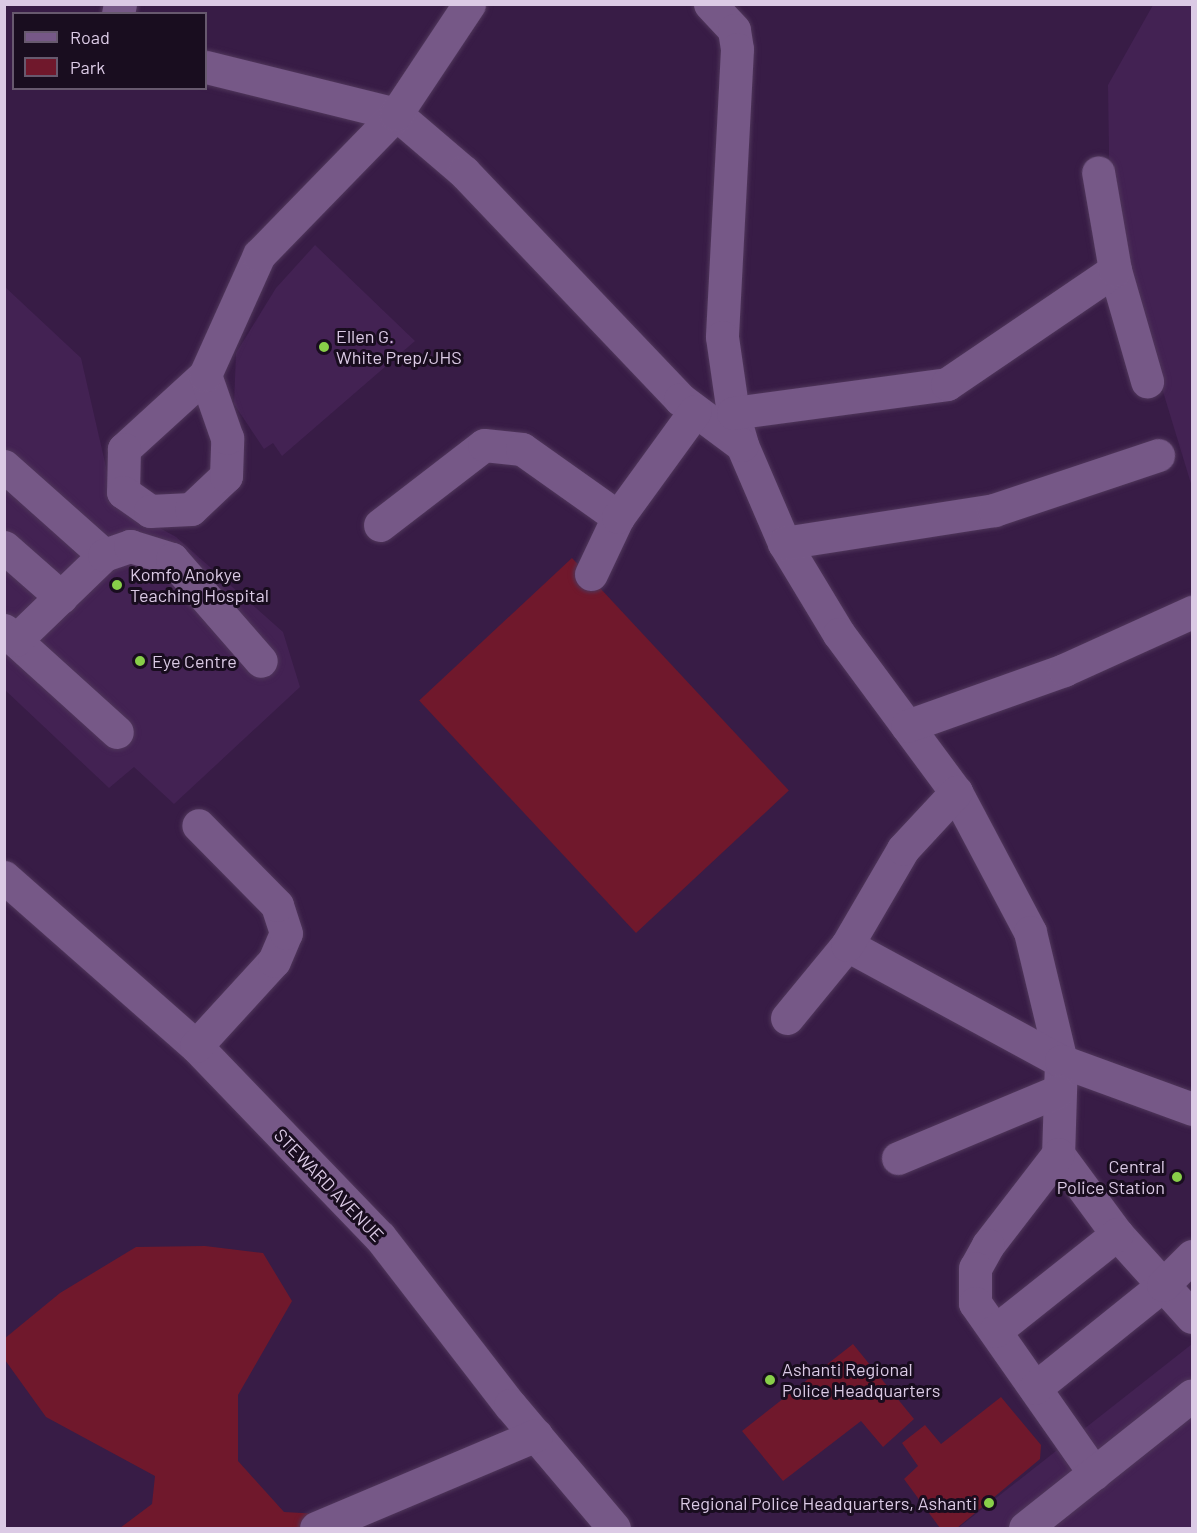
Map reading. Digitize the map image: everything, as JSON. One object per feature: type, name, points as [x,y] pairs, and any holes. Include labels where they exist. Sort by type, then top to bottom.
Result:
[{"type":"street","points":[[205,375],[259,255],[396,114],[469,4]]},
{"type":"street","points":[[710,4],[734,30],[736,49],[722,337],[733,413],[742,445],[784,543],[838,634],[956,792],[1030,932],[1059,1076],[1058,1154],[988,1245],[975,1268],[975,1303],[1094,1473]]},
{"type":"street","points":[[207,67],[396,114],[464,172],[680,399],[742,445]]},
{"type":"street","points":[[1098,172],[1115,270],[1147,381]]},
{"type":"street","points":[[733,413],[947,384],[1115,270]]},
{"type":"street","points":[[591,574],[618,517],[695,411]]},
{"type":"street","points":[[380,525],[484,446],[522,449],[618,517]]},
{"type":"street","points":[[784,543],[994,510],[1158,455]]},
{"type":"street","points":[[4,466],[104,555]]},
{"type":"street","points":[[117,732],[10,635],[61,597],[104,555],[130,546],[172,558],[261,661]]},
{"type":"street","points":[[4,548],[61,597]]},
{"type":"street","points":[[907,726],[1064,670],[1192,612]]},
{"type":"street","points":[[787,1018],[847,945],[897,858],[956,792]]},
{"type":"street","points":[[196,1046],[274,961],[286,933],[277,906],[198,825]]},
{"type":"street","name":"STEWARD AVENUE","points":[[4,877],[196,1046],[380,1237],[536,1435],[614,1528]]},
{"type":"street","points":[[847,945],[1059,1076],[1192,1109]]},
{"type":"street","points":[[898,1158],[1059,1076]]},
{"type":"street","points":[[1058,1154],[1117,1234],[1192,1317]]},
{"type":"street","points":[[995,1331],[1117,1234]]},
{"type":"street","points":[[1035,1388],[1164,1285],[1192,1256]]},
{"type":"street","points":[[1034,1526],[1094,1473],[1192,1395]]},
{"type":"street","points":[[316,1528],[536,1435]]},
{"type":"shaded area","points":[[1153,5],[1192,5],[1192,487],[1110,217],[1108,85]]},
{"type":"shaded area","name":"Ellen G. White Prep/JHS","points":[[315,245],[415,341],[282,456],[273,443],[264,449],[234,404],[236,353],[276,288]]},
{"type":"shaded area","name":"Komfo Anokye Teaching Hospital","points":[[4,286],[81,358],[114,502],[176,537],[283,632],[300,687],[174,804],[134,767],[109,788],[5,690]]},
{"type":"shaded area","points":[[1192,1344],[1192,1528],[958,1528]]},
{"type":"green space","points":[[572,558],[789,791],[636,933],[419,701]]},
{"type":"green space","points":[[205,1246],[263,1253],[292,1301],[238,1395],[238,1461],[284,1512],[320,1514],[318,1528],[120,1528],[152,1504],[155,1476],[46,1417],[5,1360],[4,1339],[60,1293],[136,1247]]},
{"type":"green space","points":[[853,1344],[914,1419],[883,1447],[861,1421],[783,1481],[742,1431]]},
{"type":"green space","points":[[1001,1397],[1041,1445],[1040,1459],[957,1528],[940,1528],[904,1479],[918,1466],[902,1443],[925,1425],[941,1444]]},
{"type":"place","name":"Ellen G. White Prep/JHS","points":[[324,347]]},
{"type":"place","name":"Komfo Anokye Teaching Hospital","points":[[117,585]]},
{"type":"place","name":"Eye Centre","points":[[140,661]]},
{"type":"place","name":"Central Police Station","points":[[1177,1177]]},
{"type":"place","name":"Ashanti Regional Police Headquarters","points":[[770,1380]]},
{"type":"place","name":"Regional Police Headquarters, Ashanti","points":[[989,1503]]}]
